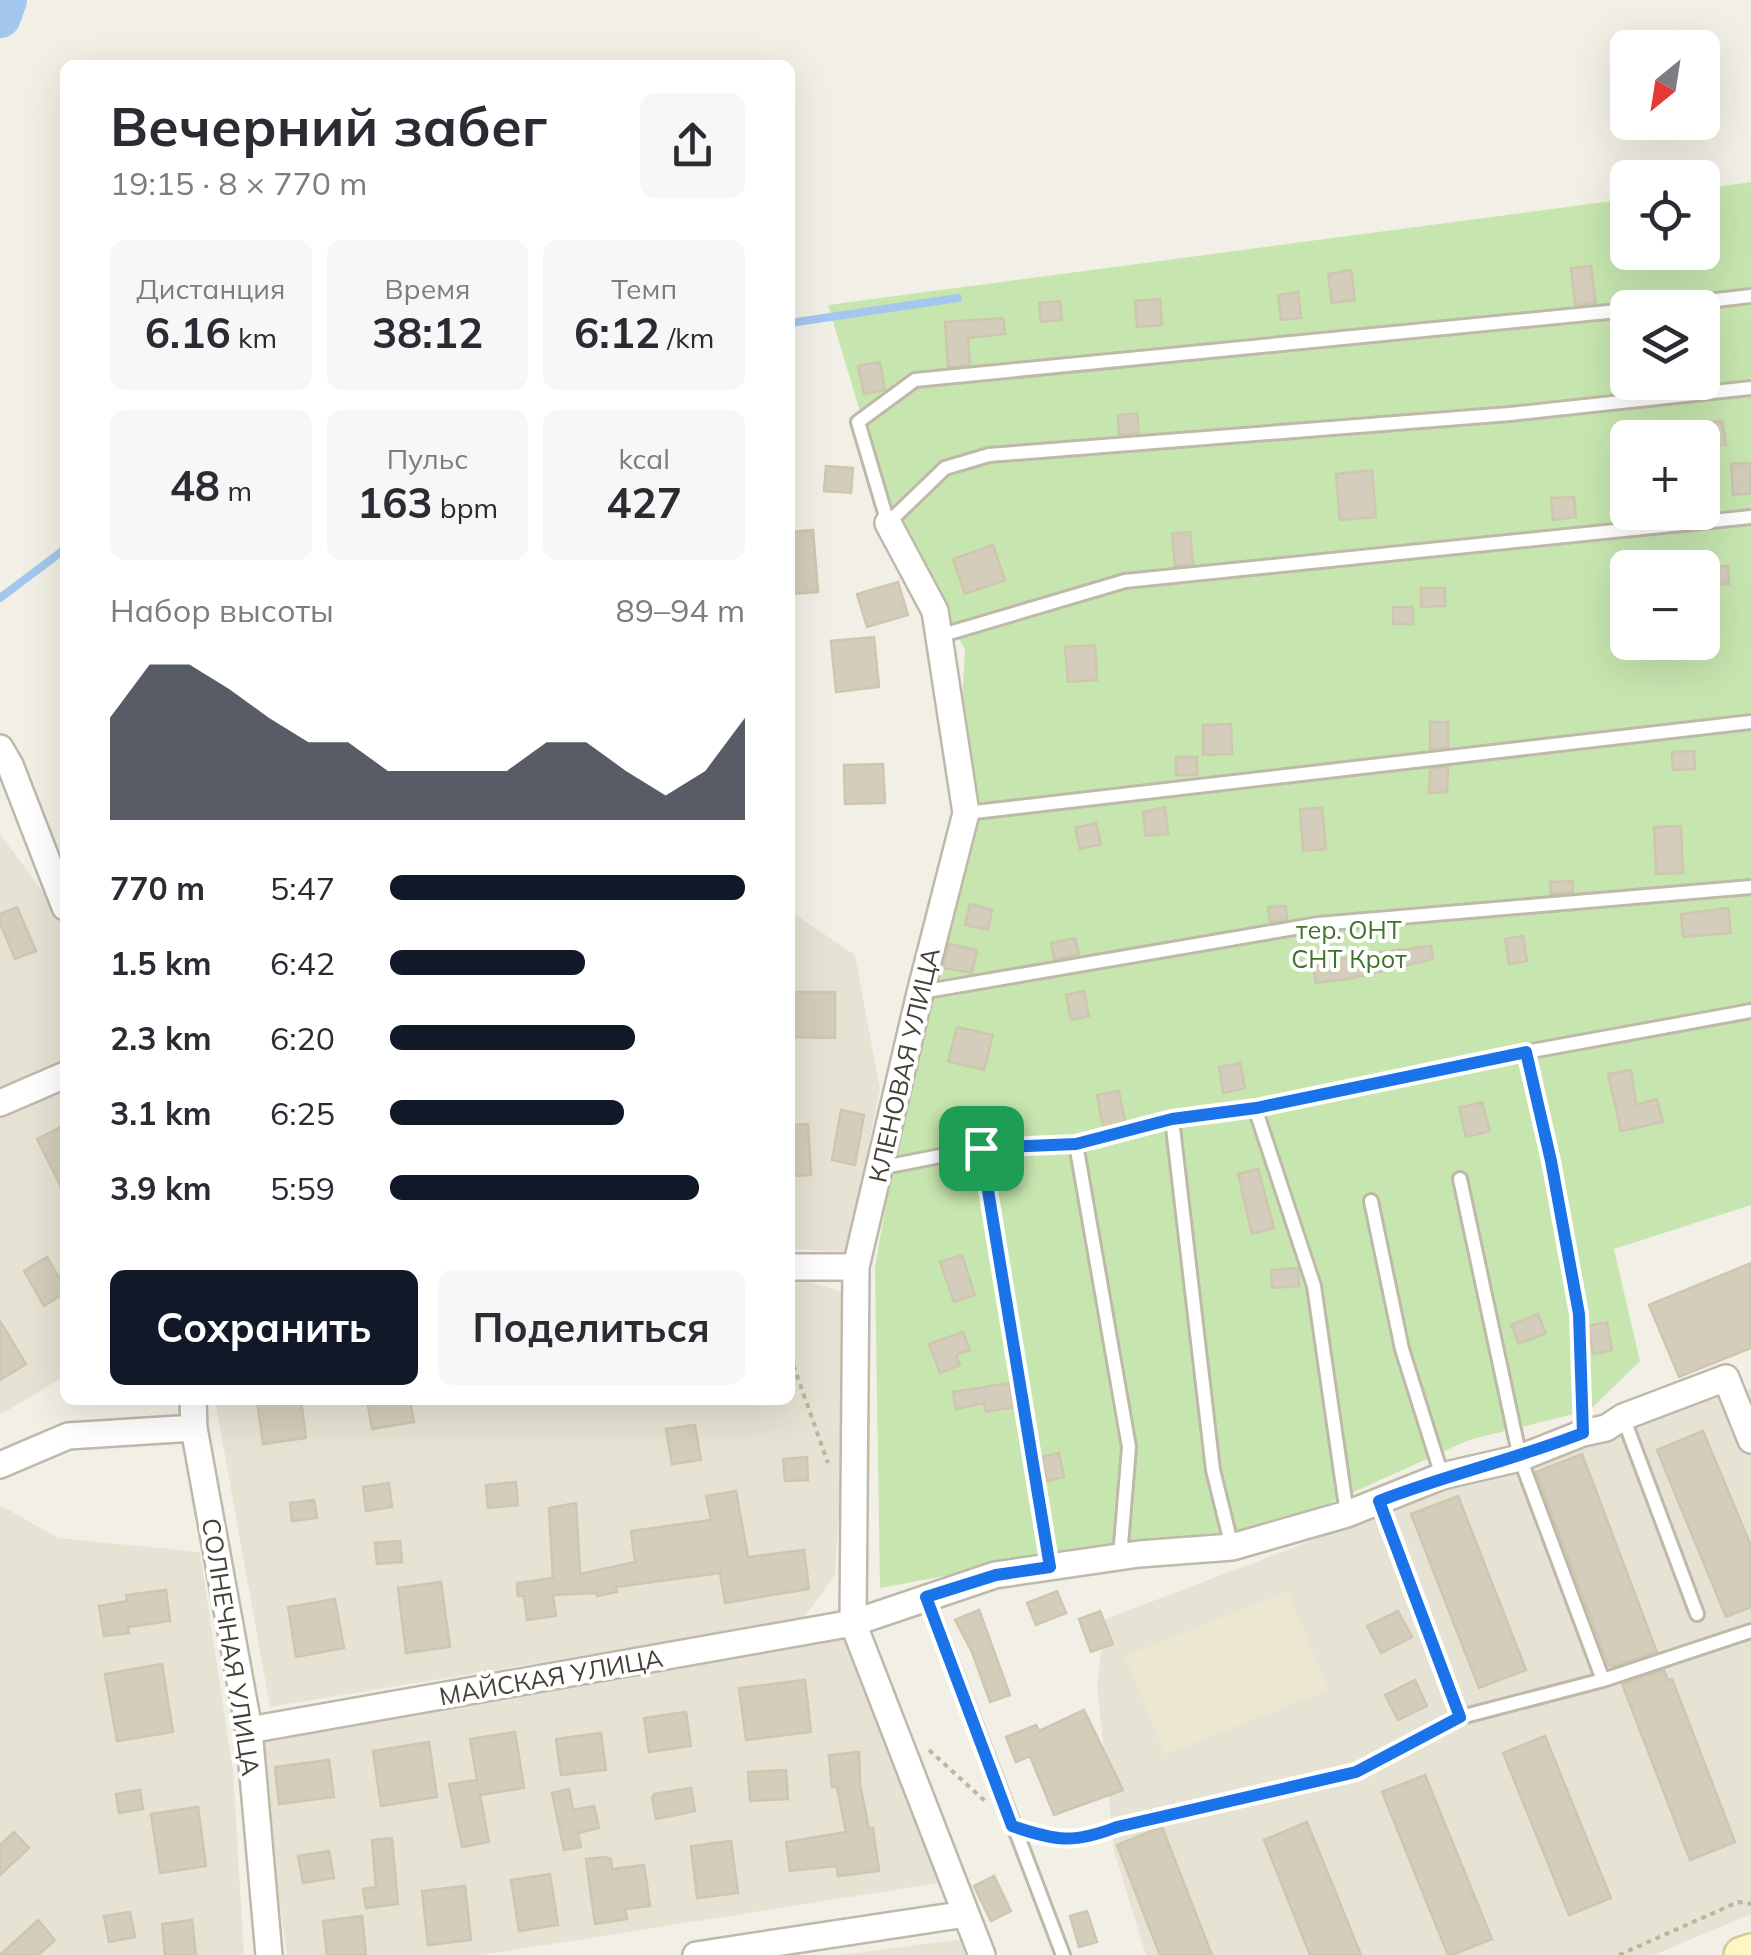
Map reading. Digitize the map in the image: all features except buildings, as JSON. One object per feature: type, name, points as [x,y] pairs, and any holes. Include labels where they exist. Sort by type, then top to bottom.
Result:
[{"type":"street","name":"КЛЕНОВАЯ УЛИЦА","points":[[854,1623],[856,1268],[966,813],[935,611],[888,523]]},
{"type":"street","points":[[0,748],[60,893]]},
{"type":"street","points":[[0,1103],[60,1077]]},
{"type":"street","points":[[795,1267],[856,1268]]},
{"type":"street","name":"МАЙСКАЯ УЛИЦА","points":[[250,1730],[854,1623],[996,1575],[1120,1557],[1232,1547],[1347,1514],[1442,1476],[1520,1458],[1606,1428],[1624,1417],[1726,1378],[1751,1440]]},
{"type":"street","name":"СОЛНЕЧНАЯ УЛИЦА","points":[[193,1405],[194,1428],[250,1730],[269,1955]]},
{"type":"street","points":[[0,1466],[68,1436],[194,1428]]},
{"type":"street","points":[[854,1623],[982,1955]]},
{"type":"street","points":[[696,1955],[966,1914]]},
{"type":"street","points":[[1742,1955],[1751,1952]]},
{"type":"lane","points":[[1720,300],[1751,296]]},
{"type":"lane","points":[[1610,312],[915,380],[858,422],[888,523],[945,468],[988,455],[1510,414],[1751,388]]},
{"type":"lane","points":[[939,636],[1125,581],[1751,516]]},
{"type":"lane","points":[[966,813],[1751,722]]},
{"type":"lane","points":[[920,993],[1318,924],[1751,888]]},
{"type":"lane","points":[[879,1168],[981,1148],[1076,1144],[1172,1119],[1256,1108],[1526,1052],[1751,1011]]},
{"type":"lane","points":[[1526,1052],[1579,1314],[1583,1433]]},
{"type":"lane","points":[[1256,1108],[1314,1286],[1347,1514]]},
{"type":"lane","points":[[1172,1119],[1213,1470],[1232,1547]]},
{"type":"lane","points":[[1076,1144],[1128,1447],[1120,1557]]},
{"type":"lane","points":[[981,1148],[1050,1567]]},
{"type":"lane","points":[[1460,1179],[1520,1458],[1603,1680]]},
{"type":"lane","points":[[1371,1201],[1402,1349],[1442,1476]]},
{"type":"lane","points":[[1624,1417],[1697,1614]]},
{"type":"lane","points":[[1379,1501],[1460,1717],[1603,1680],[1751,1631]]},
{"type":"lane","points":[[926,1597],[1063,1955]]},
{"type":"path","points":[[795,1370],[830,1468]]},
{"type":"path","points":[[930,1750],[1012,1826],[1081,1841],[1117,1827],[1356,1772],[1460,1717]]},
{"type":"path","points":[[1619,1955],[1738,1902],[1751,1904]]},
{"type":"shaded area","points":[[0,834],[60,915],[60,1379],[0,1415]]},
{"type":"shaded area","points":[[795,914],[855,955],[880,1089],[847,1252],[795,1249]]},
{"type":"shaded area","points":[[795,1278],[842,1292],[848,1373],[835,1575],[803,1619],[270,1707],[216,1405],[795,1405]]},
{"type":"shaded area","points":[[1751,1389],[1751,1914],[1654,1955],[1146,1955],[1114,1851],[1097,1684],[1106,1619],[1641,1415]]},
{"type":"shaded area","points":[[0,1505],[58,1538],[200,1552],[233,1771],[244,1955],[0,1955]]},
{"type":"shaded area","points":[[1288,1591],[1328,1690],[1165,1755],[1125,1656]]},
{"type":"shaded area","points":[[847,1629],[945,1882],[482,1955],[287,1955],[256,1734]]},
{"type":"shaded area","points":[[963,1939],[969,1955],[841,1955]]},
{"type":"green space","name":"тер. ОНТ СНТ Крот","points":[[1751,182],[1751,1205],[1614,1249],[1640,1361],[1590,1410],[1469,1440],[1232,1547],[1090,1549],[880,1588],[875,1266],[952,876],[965,650],[888,505],[828,305],[1610,201],[1610,270],[1720,270],[1720,187]]},
{"type":"waterway","points":[[0,17],[6,0]]},
{"type":"waterway","points":[[795,322],[958,298]]},
{"type":"waterway","points":[[0,598],[60,553]]},
{"type":"route","points":[[1526,1052],[1579,1314],[1583,1433],[1520,1458],[1442,1476],[1379,1501],[1460,1717],[1356,1772],[1117,1827],[1081,1841],[1012,1826],[926,1597],[996,1575],[1050,1567],[1050,1548],[981,1148],[1076,1144],[1172,1119],[1256,1108],[1526,1052]]}]
